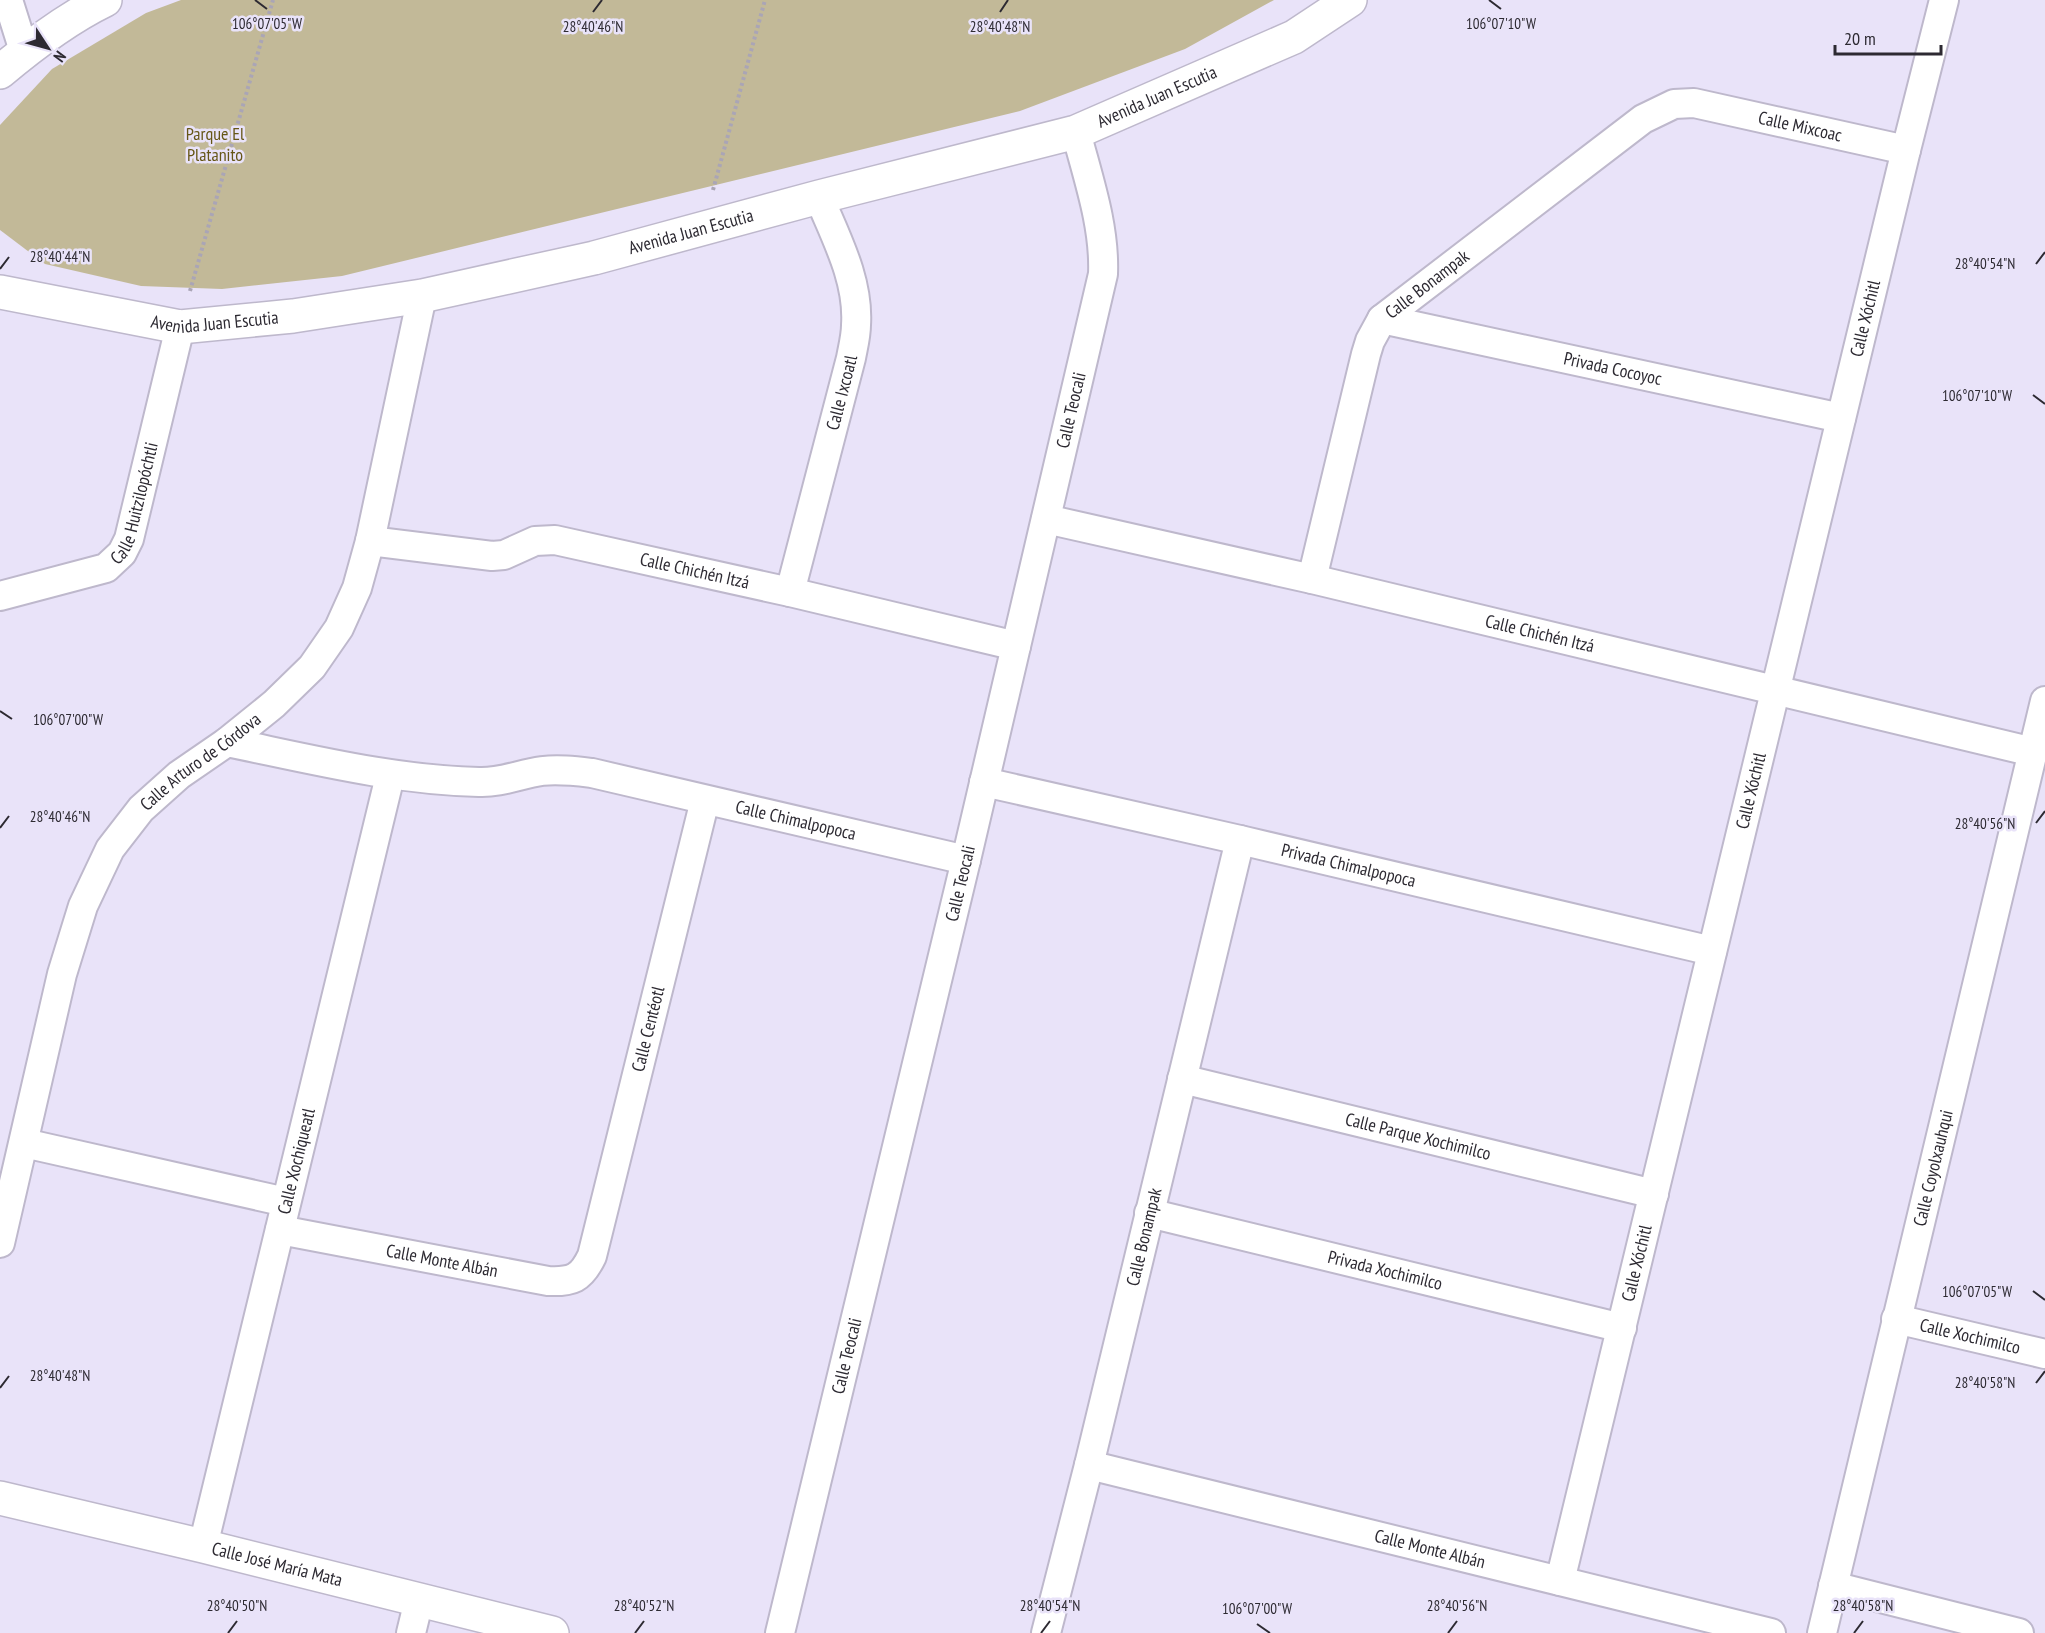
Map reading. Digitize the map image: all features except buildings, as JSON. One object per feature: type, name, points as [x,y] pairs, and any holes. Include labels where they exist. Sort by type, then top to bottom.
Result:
[{"type":"main road","points":[[12,62],[92,6],[105,0]]},
{"type":"main road","name":"Avenida Juan Escutia","points":[[4,289],[180,327],[293,316],[422,296],[594,258],[819,197],[1076,132],[1294,37],[1350,0]]},
{"type":"main road","name":"Calle José María Mata","points":[[0,1498],[552,1633]]},
{"type":"street","points":[[8,0],[12,62]]},
{"type":"street","name":"Calle Xóchitl","points":[[1560,1581],[1944,0]]},
{"type":"street","name":"Calle Mixcoac","points":[[1694,103],[1906,150]]},
{"type":"street","name":"Calle Bonampak","points":[[1312,579],[1366,354],[1382,319],[1643,119],[1674,104],[1694,103]]},
{"type":"street","name":"Calle Teocali","points":[[780,1633],[966,860],[1103,274],[1104,249],[1101,233],[1076,132]]},
{"type":"street","name":"Calle Ixcoatl","points":[[790,592],[851,358],[856,325],[855,299],[849,269],[819,197]]},
{"type":"street","name":"Calle Arturo de Córdova","points":[[0,1243],[62,974],[83,906],[110,849],[141,809],[179,775],[227,742],[274,704],[312,667],[339,628],[357,588],[370,541],[422,296]]},
{"type":"street","name":"Privada Cocoyoc","points":[[1382,319],[1841,418]]},
{"type":"street","name":"Calle Huitzilopóchtli","points":[[0,596],[106,568],[122,553],[129,539],[180,327]]},
{"type":"street","name":"Calle Chichén Itzá","points":[[1046,519],[1312,579],[2033,752]]},
{"type":"street","name":"Calle Chichén Itzá","points":[[370,541],[492,556],[504,555],[535,541],[555,540],[790,592],[1016,646]]},
{"type":"street","name":"Calle Coyolxauhqui","points":[[1822,1633],[2045,701]]},
{"type":"street","name":"Calle Chimalpopoca","points":[[227,742],[390,776],[480,783],[500,781],[541,771],[564,770],[592,773],[966,860]]},
{"type":"street","name":"Calle Xochiqueatl","points":[[203,1546],[390,776]]},
{"type":"street","name":"Privada Chimalpopoca","points":[[984,782],[1712,951]]},
{"type":"street","name":"Calle Centéotl","points":[[592,1256],[705,800]]},
{"type":"street","name":"Calle Bonampak","points":[[1046,1633],[1089,1465],[1240,840]]},
{"type":"street","name":"Calle Parque Xochimilco","points":[[1182,1079],[1654,1194]]},
{"type":"street","points":[[24,1143],[286,1202]]},
{"type":"street","name":"Privada Xochimilco","points":[[1149,1213],[1622,1328]]},
{"type":"street","name":"Calle Monte Albán","points":[[280,1230],[548,1281],[565,1282],[577,1277],[585,1270],[592,1256]]},
{"type":"street","name":"Calle Xochimilco","points":[[1896,1318],[2045,1354]]},
{"type":"street","name":"Calle Monte Albán","points":[[1089,1465],[1771,1633]]},
{"type":"street","points":[[1833,1586],[2019,1633]]},
{"type":"street","points":[[411,1633],[418,1600]]},
{"type":"path","points":[[180,327],[273,0]]},
{"type":"path","points":[[703,228],[765,0]]},
{"type":"green space","name":"Parque El Platanito","points":[[181,0],[1274,0],[1185,49],[1020,111],[342,276],[222,289],[141,286],[45,264],[0,230],[0,125],[52,69],[146,13]]}]
